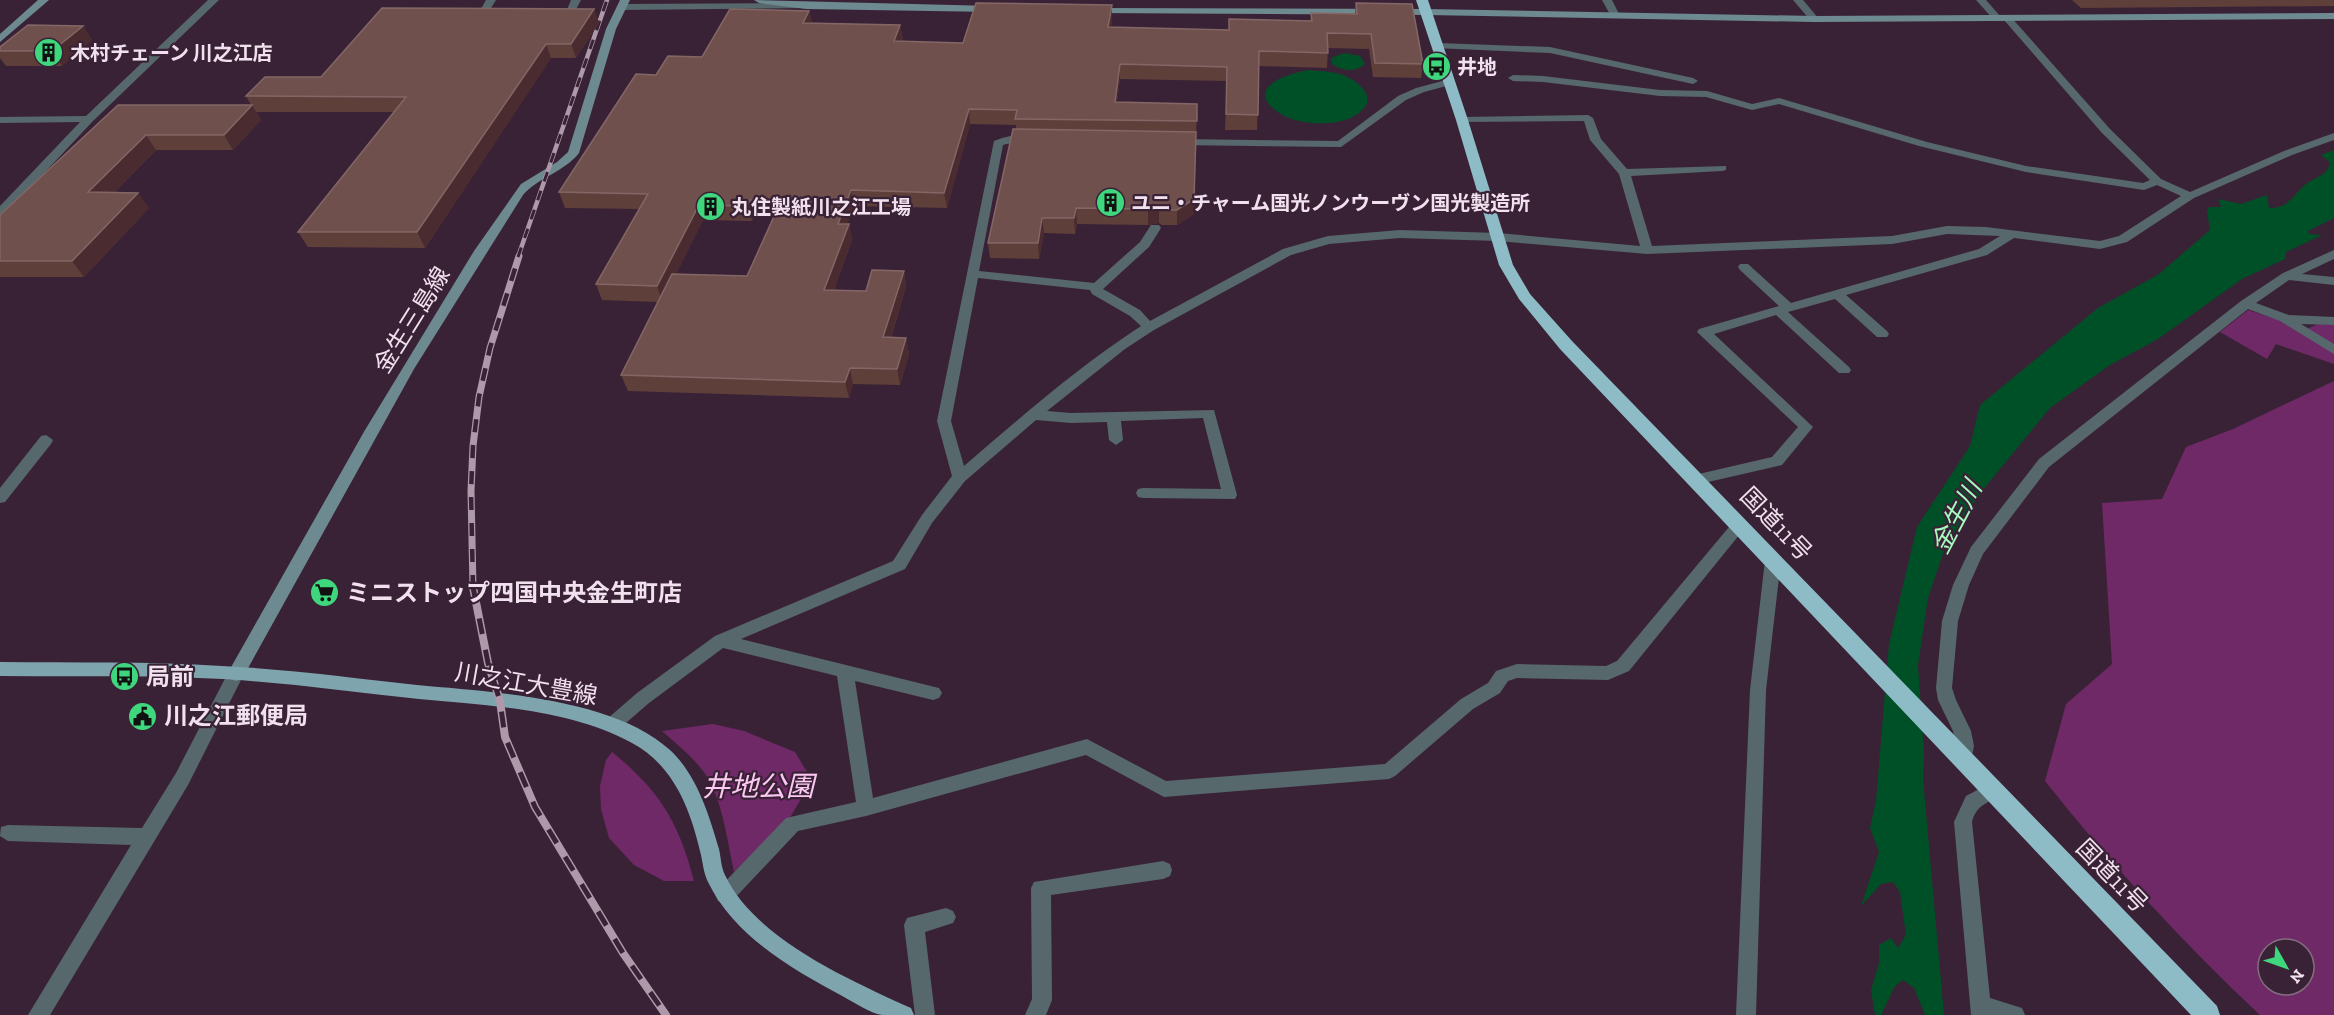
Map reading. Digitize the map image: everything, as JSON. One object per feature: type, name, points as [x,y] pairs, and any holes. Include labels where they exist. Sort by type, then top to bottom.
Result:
[{"type":"highway","name":"国道11号","points":[[1424,6],[1450,82],[1506,265],[1524,296],[1566,345],[2208,1015]]},
{"type":"main road","name":"川之江大豊線","points":[[0,669],[236,674],[500,701],[613,724],[641,739],[662,754],[681,775],[692,797],[715,877],[725,895],[747,923],[779,947],[866,998],[904,1015]]},
{"type":"street","points":[[0,39],[44,0]]},
{"type":"street","points":[[0,213],[89,119],[214,0]]},
{"type":"street","points":[[491,0],[482,16],[504,16]]},
{"type":"street","points":[[547,15],[569,15],[576,0]]},
{"type":"street","points":[[759,0],[806,6]]},
{"type":"street","points":[[1607,0],[1615,16]]},
{"type":"street","points":[[1798,0],[1814,19]]},
{"type":"street","points":[[1981,0],[2002,18],[2106,131],[2157,181],[2190,196]]},
{"type":"street","points":[[624,3],[688,8],[806,6],[1000,10]]},
{"type":"street","name":"金生三島線","points":[[236,674],[387,403],[483,249],[528,182],[560,165],[573,153],[611,29],[624,3]]},
{"type":"street","points":[[1082,10],[1424,6],[1615,16],[1814,19],[2334,16]]},
{"type":"street","points":[[1438,46],[1550,50],[1693,81]]},
{"type":"street","points":[[1513,78],[1552,80],[1660,93],[1707,94],[1752,107],[1779,101],[1923,144],[2026,169],[2144,187],[2157,181]]},
{"type":"street","points":[[1163,141],[1341,144],[1402,98],[1420,90],[1450,82]]},
{"type":"street","points":[[1462,120],[1588,118],[1596,140],[1624,173],[1647,250]]},
{"type":"street","points":[[0,120],[89,119]]},
{"type":"street","points":[[613,724],[643,698],[721,641],[899,565],[927,519],[960,477],[1033,415],[1120,346],[1149,327],[1287,252],[1316,243],[1400,234],[1498,237],[1647,250],[1892,240],[1947,230],[1986,231],[2010,236],[2100,244],[2123,239],[2190,196],[2288,153],[2334,136]]},
{"type":"street","points":[[960,477],[944,421],[998,143],[1008,139],[1044,140]]},
{"type":"street","points":[[1624,173],[1722,168]]},
{"type":"street","points":[[974,274],[1097,287],[1145,244],[1155,228]]},
{"type":"street","points":[[1695,480],[1777,461],[1806,427],[1704,332],[1983,252],[2010,236]]},
{"type":"street","points":[[1964,760],[1965,746],[1962,731],[1947,700],[1944,688],[1950,621],[1961,585],[1976,551],[2044,463],[2246,304],[2287,276],[2334,254]]},
{"type":"street","points":[[1744,267],[1844,370]]},
{"type":"street","points":[[2287,276],[2334,281]]},
{"type":"street","points":[[1097,287],[1096,291],[1135,313],[1149,327]]},
{"type":"street","points":[[1837,294],[1882,334]]},
{"type":"street","points":[[2246,304],[2299,326],[2334,350]]},
{"type":"street","points":[[2279,316],[2334,321]]},
{"type":"street","points":[[1033,415],[1071,418],[1209,413],[1230,495],[1143,493]]},
{"type":"street","points":[[1113,417],[1116,440]]},
{"type":"street","points":[[0,498],[46,440]]},
{"type":"street","points":[[725,895],[793,824],[866,808],[1088,747],[1164,789],[1389,771],[1467,704],[1494,688],[1502,676],[1517,671],[1608,674],[1623,666],[1739,525]]},
{"type":"street","points":[[1746,1015],[1758,690],[1773,560]]},
{"type":"street","points":[[721,641],[933,693]]},
{"type":"street","points":[[845,672],[866,808]]},
{"type":"street","points":[[38,1015],[182,779],[236,674]]},
{"type":"street","points":[[1992,789],[1975,797],[1965,809],[1963,822],[1981,1010],[2015,1015]]},
{"type":"street","points":[[8,833],[147,837]]},
{"type":"street","points":[[1035,1015],[1042,1000],[1041,888],[1163,870]]},
{"type":"street","points":[[925,1015],[914,925],[946,917]]},
{"type":"green space","points":[[2248,310],[2307,329],[2318,324],[2334,325],[2334,364],[2276,344],[2267,359],[2220,332]]},
{"type":"green space","points":[[2334,381],[2334,1015],[2260,1015],[2148,902],[2045,781],[2066,704],[2112,664],[2102,503],[2162,499],[2186,447],[2233,429]]},
{"type":"green space","name":"井地公園","points":[[713,724],[744,731],[795,752],[812,780],[791,816],[734,872],[723,817],[708,778],[690,756],[662,731]]},
{"type":"green space","name":"井地公園","points":[[612,752],[643,780],[665,809],[681,841],[694,881],[664,881],[634,865],[609,838],[601,809],[600,786],[606,760]]},
{"type":"water","points":[[1344,53],[1360,56],[1365,64],[1357,69],[1348,70],[1332,64],[1331,58]]},
{"type":"water","points":[[1308,70],[1346,76],[1363,89],[1367,100],[1365,106],[1352,117],[1321,124],[1289,118],[1270,105],[1265,98],[1266,91],[1271,84],[1288,75]]},
{"type":"water","name":"金生川","points":[[2334,150],[2334,218],[2308,231],[2309,234],[2322,235],[2286,252],[2285,259],[2242,279],[2158,339],[2110,365],[2050,408],[1986,486],[1946,545],[1928,598],[1918,665],[1924,753],[1923,779],[1944,1015],[1925,1015],[1914,988],[1903,980],[1895,986],[1881,1015],[1875,1015],[1871,990],[1879,963],[1879,945],[1891,938],[1898,948],[1906,935],[1900,892],[1893,882],[1881,884],[1861,906],[1879,852],[1870,828],[1876,801],[1889,644],[1917,527],[1970,446],[1980,405],[2098,308],[2159,274],[2210,230],[2207,211],[2209,207],[2221,207],[2218,199],[2241,204],[2267,195],[2269,208],[2286,204],[2305,185],[2327,170],[2330,162],[2321,155]]},
{"type":"building","name":"丸住製紙川之江工場","points":[[976,3],[1112,5],[1108,27],[1229,30],[1229,19],[1312,21],[1311,13],[1357,14],[1356,3],[1412,4],[1423,64],[1375,63],[1371,34],[1327,33],[1328,53],[1259,51],[1258,115],[1226,114],[1227,67],[1120,64],[1115,102],[1197,104],[1197,121],[1015,119],[1017,110],[969,109],[944,193],[851,190],[838,224],[849,224],[824,290],[866,291],[872,270],[904,271],[883,337],[906,338],[897,369],[850,368],[845,382],[621,375],[672,274],[747,276],[781,201],[750,200],[747,206],[699,205],[657,286],[596,284],[648,194],[559,192],[636,74],[656,75],[668,56],[702,57],[730,9],[809,11],[803,23],[900,25],[894,41],[963,43]]},
{"type":"building","points":[[382,8],[594,9],[571,44],[546,44],[417,232],[298,232],[406,97],[246,96],[265,77],[321,77]]},
{"type":"building","points":[[28,25],[83,26],[52,51],[0,51],[0,47]]},
{"type":"building","points":[[118,105],[252,105],[224,135],[146,135],[88,192],[138,193],[72,261],[0,261],[0,215]]},
{"type":"building","name":"ユニ・チャーム国光ノンウーヴン国光製造所","points":[[1013,129],[1196,132],[1194,199],[1177,210],[1162,210],[1159,207],[1148,209],[1076,208],[1074,218],[1042,218],[1038,243],[988,243]]},
{"type":"railway","points":[[518,257],[607,0]]},
{"type":"railway","points":[[473,588],[471,491],[473,446],[479,397],[490,348],[519,256]]},
{"type":"railway","points":[[473,587],[488,663],[500,701],[505,737],[535,807],[623,953],[666,1015]]},
{"type":"place","name":"木村チェーン 川之江店","points":[[49,53]]},
{"type":"place","name":"井地","points":[[1436,67]]},
{"type":"place","name":"ユニ・チャーム国光ノンウーヴン国光製造所","points":[[1110,203]]},
{"type":"place","name":"丸住製紙川之江工場","points":[[710,207]]},
{"type":"place","name":"ミニストップ四国中央金生町店","points":[[325,593]]},
{"type":"place","name":"局前","points":[[125,677]]},
{"type":"place","name":"川之江郵便局","points":[[143,716]]}]
